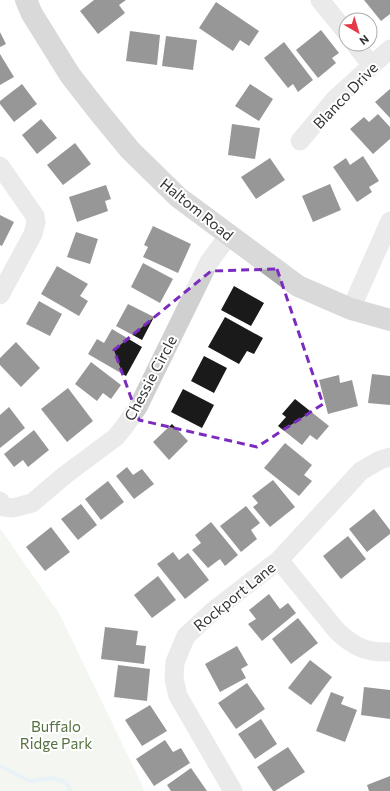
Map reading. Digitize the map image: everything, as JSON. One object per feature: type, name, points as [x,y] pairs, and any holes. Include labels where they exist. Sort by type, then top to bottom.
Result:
[{"type":"main road","name":"Haltom Road","points":[[26,0],[32,14],[70,74],[130,150],[178,197],[298,286],[351,309],[390,320]]},
{"type":"street","points":[[320,0],[338,22]]},
{"type":"street","name":"Blanco Drive","points":[[300,141],[336,99],[390,49]]},
{"type":"street","points":[[361,52],[372,66]]},
{"type":"street","points":[[0,166],[35,216],[36,222],[33,234],[0,295]]},
{"type":"street","points":[[351,309],[390,221]]},
{"type":"street","name":"Chessie Circle","points":[[0,501],[4,507],[13,508],[32,503],[65,475],[116,437],[138,407],[209,262],[230,235]]},
{"type":"street","name":"Rockport Lane","points":[[233,791],[178,696],[174,679],[175,662],[186,636],[213,611],[279,560],[360,471],[380,460],[390,457]]},
{"type":"street","points":[[279,560],[346,640],[360,648],[376,653],[390,652]]},
{"type":"highlighted area","points":[[277,269],[323,404],[257,447],[139,420],[114,350],[211,271]]},
{"type":"green space","name":"Buffalo Ridge Park","points":[[0,528],[60,615],[145,791],[0,791]]},
{"type":"building","points":[[94,0],[126,0],[119,5],[125,13],[98,34],[80,11]]},
{"type":"building","points":[[364,0],[390,0],[390,14],[381,21],[378,17],[378,12],[374,12]]},
{"type":"building","points":[[216,2],[259,31],[249,46],[240,40],[233,51],[199,28]]},
{"type":"building","points":[[321,30],[339,53],[332,58],[336,63],[318,78],[296,50]]},
{"type":"building","points":[[130,31],[160,35],[157,65],[126,61]]},
{"type":"building","points":[[0,32],[6,44],[0,47]]},
{"type":"building","points":[[166,36],[197,40],[193,70],[162,66]]},
{"type":"building","points":[[284,42],[313,80],[298,92],[293,84],[288,88],[264,58]]},
{"type":"building","points":[[0,54],[14,77],[0,85]]},
{"type":"building","points":[[22,84],[37,104],[14,122],[0,104],[0,101]]},
{"type":"building","points":[[250,84],[273,99],[259,121],[235,106]]},
{"type":"building","points":[[390,89],[390,118],[375,102]]},
{"type":"building","points":[[378,114],[390,127],[390,139],[373,154],[350,129],[364,117],[369,122]]},
{"type":"building","points":[[41,119],[57,138],[37,154],[22,135]]},
{"type":"building","points":[[232,124],[260,128],[255,159],[228,155]]},
{"type":"building","points":[[75,143],[91,164],[63,185],[47,165]]},
{"type":"building","points":[[363,156],[379,181],[369,187],[372,192],[357,202],[333,167],[346,158],[350,165]]},
{"type":"building","points":[[270,158],[285,180],[256,199],[241,177]]},
{"type":"building","points":[[330,184],[341,210],[313,222],[302,196]]},
{"type":"building","points":[[106,185],[111,199],[105,201],[108,211],[77,222],[69,197]]},
{"type":"building","points":[[0,215],[14,222],[2,246],[0,245]]},
{"type":"building","points":[[153,226],[191,244],[178,273],[143,257],[148,247],[144,245]]},
{"type":"building","points":[[76,232],[98,239],[90,264],[67,257]]},
{"type":"building","points":[[143,263],[173,279],[160,303],[131,287]]},
{"type":"building","points":[[57,266],[88,284],[80,296],[88,301],[79,316],[41,294]]},
{"type":"building","points":[[234,286],[264,303],[251,326],[221,310]]},
{"type":"building","points":[[39,301],[62,314],[50,336],[26,324]]},
{"type":"building","points":[[128,304],[154,317],[142,340],[116,326]]},
{"type":"building","points":[[225,317],[263,338],[254,354],[247,351],[239,364],[208,347]]},
{"type":"building","points":[[112,329],[142,347],[126,376],[88,354],[97,339],[104,343]]},
{"type":"building","points":[[16,342],[40,368],[21,387],[0,365],[0,358]]},
{"type":"building","points":[[204,356],[227,368],[214,393],[191,381]]},
{"type":"building","points":[[91,362],[121,385],[111,399],[103,393],[97,401],[75,384]]},
{"type":"building","points":[[372,374],[390,376],[390,405],[368,403]]},
{"type":"building","points":[[339,375],[340,383],[352,380],[358,406],[328,414],[319,380]]},
{"type":"building","points":[[68,388],[93,421],[67,442],[41,409]]},
{"type":"building","points":[[183,389],[214,405],[202,428],[171,412]]},
{"type":"building","points":[[295,399],[329,426],[317,440],[310,435],[302,445],[278,426],[286,417],[282,414]]},
{"type":"building","points":[[9,407],[25,428],[0,448],[0,415]]},
{"type":"building","points":[[172,424],[188,441],[169,460],[153,442]]},
{"type":"building","points":[[34,430],[49,450],[28,467],[23,460],[14,467],[4,454]]},
{"type":"building","points":[[285,443],[312,465],[304,475],[312,481],[299,496],[264,468]]},
{"type":"building","points":[[127,467],[133,475],[142,469],[154,484],[134,499],[116,476]]},
{"type":"building","points":[[273,480],[295,507],[270,527],[253,507],[258,503],[252,496]]},
{"type":"building","points":[[108,481],[124,502],[101,520],[85,499]]},
{"type":"building","points":[[81,504],[97,525],[78,540],[61,519]]},
{"type":"building","points":[[246,506],[260,523],[251,530],[257,539],[241,552],[220,526]]},
{"type":"building","points":[[374,509],[390,530],[390,534],[367,552],[349,529]]},
{"type":"building","points":[[211,522],[238,555],[225,566],[220,559],[208,568],[192,550],[201,543],[195,535]]},
{"type":"building","points":[[51,527],[70,552],[45,571],[26,547]]},
{"type":"building","points":[[348,536],[366,559],[341,579],[323,556]]},
{"type":"building","points":[[173,552],[179,560],[188,553],[209,580],[185,599],[157,564]]},
{"type":"building","points":[[158,576],[176,600],[152,618],[134,595]]},
{"type":"building","points":[[269,594],[280,609],[288,603],[296,613],[262,641],[248,624],[256,619],[249,610]]},
{"type":"building","points":[[298,618],[318,643],[291,664],[272,639]]},
{"type":"building","points":[[105,627],[138,631],[136,645],[146,646],[144,664],[101,659]]},
{"type":"building","points":[[237,646],[248,665],[241,669],[246,678],[220,692],[205,664]]},
{"type":"building","points":[[310,660],[332,677],[311,705],[288,688]]},
{"type":"building","points":[[118,665],[150,669],[147,701],[114,697]]},
{"type":"building","points":[[247,683],[265,709],[236,729],[218,703]]},
{"type":"building","points":[[364,687],[390,690],[390,719],[361,715]]},
{"type":"building","points":[[331,692],[344,697],[341,704],[357,710],[345,742],[316,731]]},
{"type":"building","points":[[150,705],[167,731],[142,746],[125,720]]},
{"type":"building","points":[[261,719],[277,744],[255,759],[238,734]]},
{"type":"building","points":[[165,740],[173,752],[181,748],[190,763],[154,786],[136,759]]},
{"type":"building","points":[[288,747],[305,772],[273,791],[257,767]]},
{"type":"building","points":[[191,768],[207,791],[171,791],[167,785]]},
{"type":"building","points":[[390,776],[390,791],[369,791],[367,785]]},
{"type":"waterway","points":[[0,766],[29,781],[52,778],[65,782],[71,791]]}]
